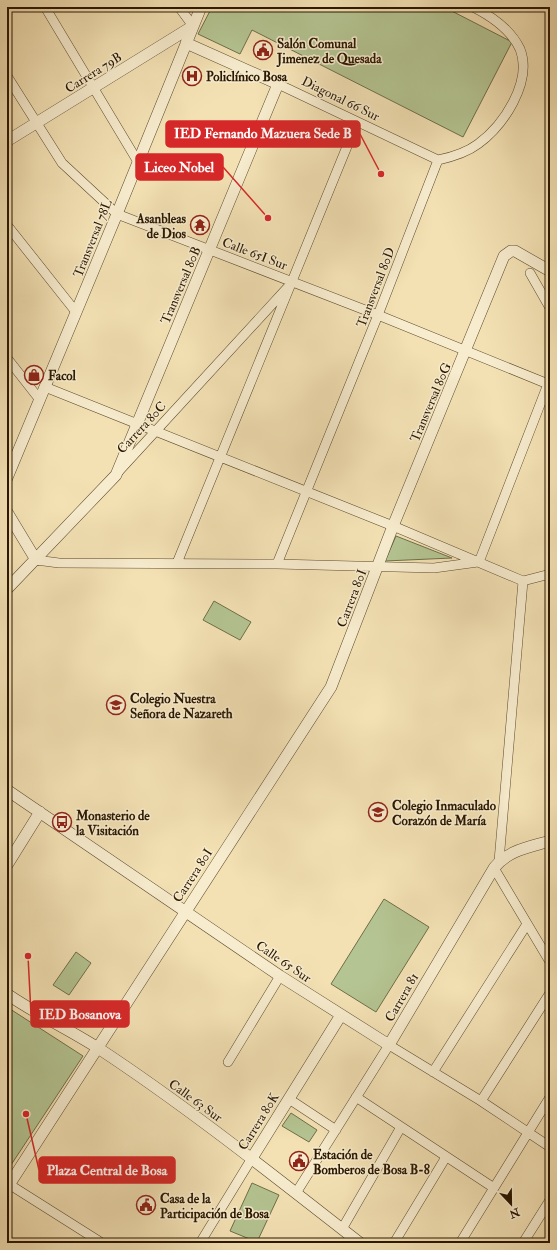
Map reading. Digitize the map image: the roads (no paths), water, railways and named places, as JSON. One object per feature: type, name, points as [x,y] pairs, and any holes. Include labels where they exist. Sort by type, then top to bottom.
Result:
[{"type":"street","points":[[45,7],[138,162]]},
{"type":"street","points":[[179,7],[193,26]]},
{"type":"street","name":"Transversal 78L","points":[[7,478],[201,7]]},
{"type":"street","points":[[438,160],[465,152],[478,144],[503,121],[519,90],[523,66],[520,50],[509,32],[485,10],[473,7]]},
{"type":"street","name":"Carrera 79B","points":[[7,141],[193,26]]},
{"type":"street","name":"Diagonal 66 Sur","points":[[186,43],[278,84],[438,160]]},
{"type":"street","name":"Calle 65I Sur","points":[[7,76],[62,163],[74,176],[117,214],[466,350],[549,386]]},
{"type":"street","name":"Transversal 80B","points":[[116,475],[278,84]]},
{"type":"street","points":[[177,563],[293,282],[357,122]]},
{"type":"street","name":"Transversal 80D","points":[[277,564],[378,315],[438,160]]},
{"type":"street","points":[[7,225],[76,312]]},
{"type":"street","name":"Transversal 80G","points":[[378,566],[504,256],[511,251],[550,271]]},
{"type":"street","points":[[530,273],[550,308]]},
{"type":"street","name":"Carrera 80C","points":[[7,590],[156,432],[293,282]]},
{"type":"street","points":[[7,358],[40,400]]},
{"type":"street","points":[[479,562],[549,386]]},
{"type":"street","points":[[45,387],[393,526],[523,581],[550,574]]},
{"type":"street","points":[[7,512],[36,560],[59,563],[277,564],[434,568],[479,562]]},
{"type":"street","name":"Carrera 80I","points":[[8,1185],[324,699],[338,670],[378,566]]},
{"type":"street","points":[[523,581],[496,864],[527,924],[550,962]]},
{"type":"street","name":"Calle 65 Sur","points":[[7,790],[280,976],[481,1101],[550,1147]]},
{"type":"street","points":[[7,865],[40,812]]},
{"type":"street","points":[[496,864],[517,851],[550,841]]},
{"type":"street","name":"Carrera 81","points":[[296,1193],[389,1045],[496,864]]},
{"type":"street","points":[[434,1072],[527,924]]},
{"type":"street","points":[[228,1062],[280,976]]},
{"type":"street","points":[[481,1101],[550,992]]},
{"type":"street","name":"Calle 63 Sur","points":[[7,994],[97,1048],[252,1158],[360,1243]]},
{"type":"street","name":"Carrera 80K","points":[[200,1243],[341,1015]]},
{"type":"street","points":[[356,1097],[494,1188]]},
{"type":"street","points":[[460,1243],[550,1097]]},
{"type":"street","points":[[289,1099],[336,1130]]},
{"type":"street","points":[[342,1229],[402,1127]]},
{"type":"street","points":[[394,1243],[446,1157]]},
{"type":"street","points":[[8,1185],[102,1243]]},
{"type":"street","points":[[523,1243],[550,1200]]},
{"type":"place","name":"Salón Comunal Jimenez de Quesada","points":[[263,50]]},
{"type":"place","name":"Policlínico Bosa","points":[[192,76]]},
{"type":"place","name":"IED Fernando Mazuera Sede B","points":[[381,174]]},
{"type":"place","name":"Liceo Nobel","points":[[268,218]]},
{"type":"place","name":"Asanbleas de Dios","points":[[200,225]]},
{"type":"place","name":"Facol","points":[[34,375]]},
{"type":"place","name":"Colegio Nuestra Señora de Nazareth","points":[[116,705]]},
{"type":"place","name":"Colegio Inmaculado Corazón de María","points":[[378,812]]},
{"type":"place","name":"Monasterio de la Visitación","points":[[62,822]]},
{"type":"place","name":"IED Bosanova","points":[[28,956]]},
{"type":"place","name":"Plaza Central de Bosa","points":[[26,1114]]},
{"type":"place","name":"Estación de Bomberos de Bosa B-8","points":[[299,1161]]},
{"type":"place","name":"Casa de la Participación de Bosa","points":[[146,1205]]}]
